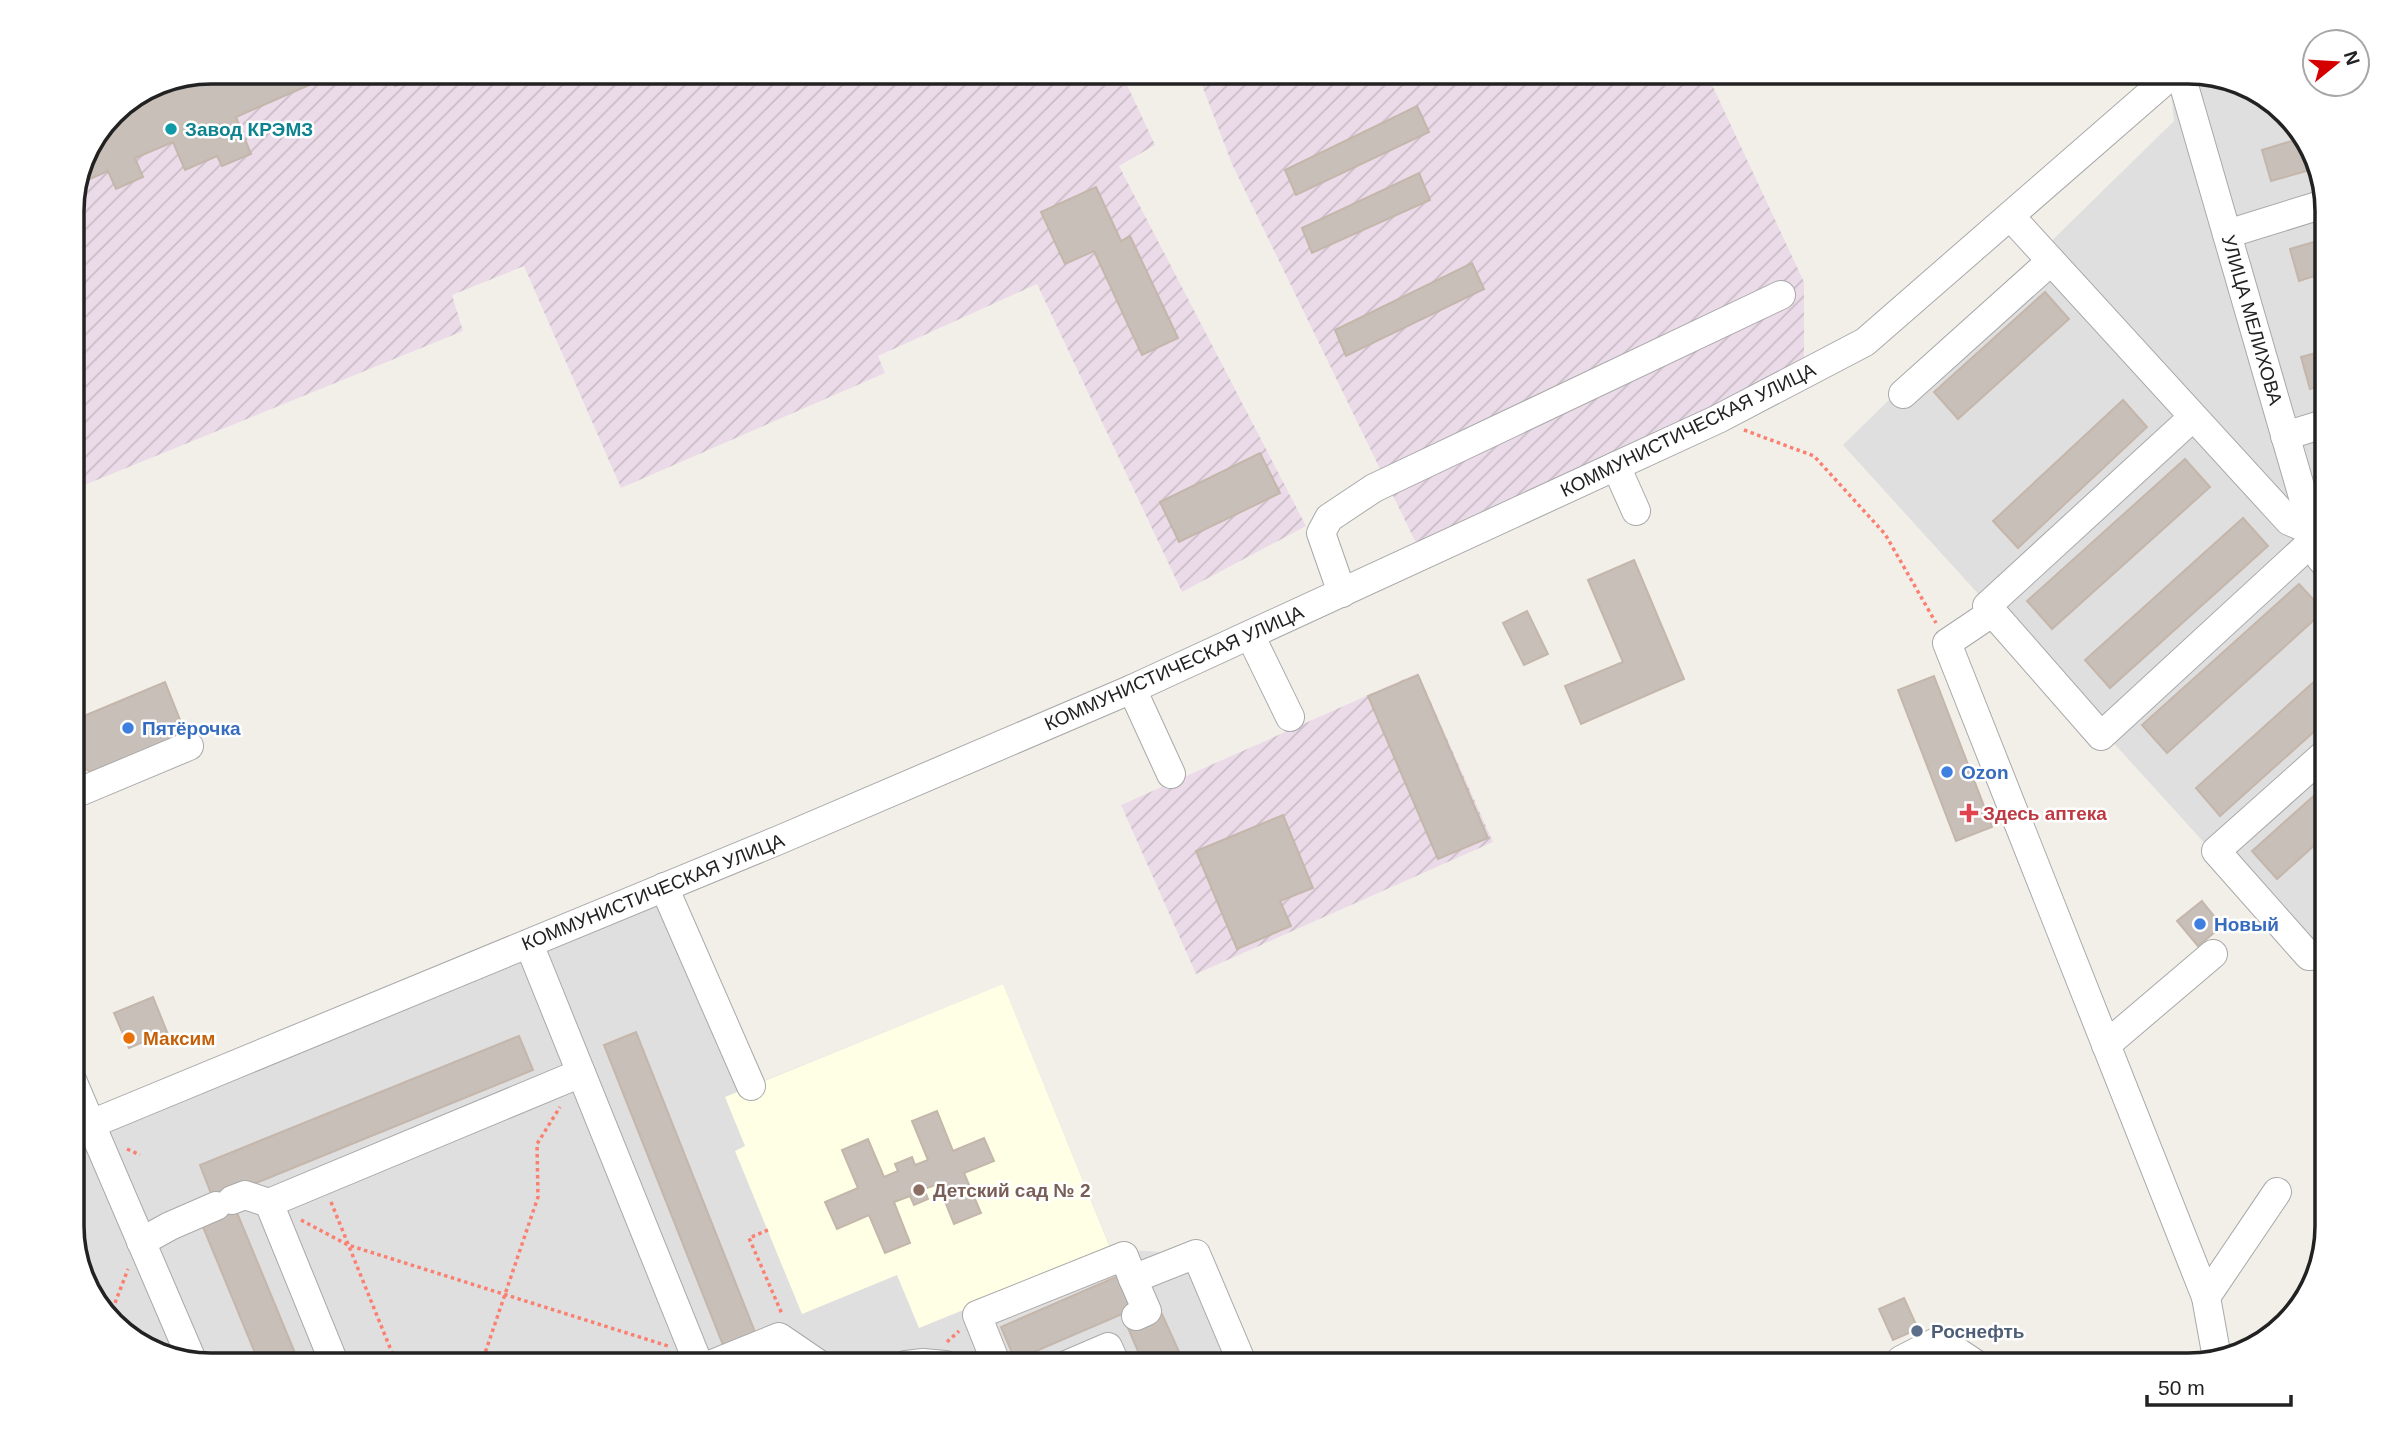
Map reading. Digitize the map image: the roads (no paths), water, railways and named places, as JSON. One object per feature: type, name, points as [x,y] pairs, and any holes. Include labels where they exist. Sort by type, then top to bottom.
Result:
[{"type":"street","name":"КОММУНИСТИЧЕСКАЯ УЛИЦА","points":[[91,1124],[528,944],[1132,689],[1718,419],[1865,342],[2163,84]]},
{"type":"street","name":"УЛИЦА МЕЛИХОВА","points":[[2181,84],[2227,233],[2315,538]]},
{"type":"street","points":[[2227,233],[2315,207]]},
{"type":"street","points":[[2010,216],[2289,521],[2314,535],[2101,736],[1987,606],[2193,417]]},
{"type":"street","points":[[1903,394],[2051,261]]},
{"type":"street","points":[[1342,593],[1321,533],[1329,518],[1351,503],[1374,488],[1781,295]]},
{"type":"street","points":[[2286,436],[2315,427]]},
{"type":"street","points":[[1616,466],[1636,511]]},
{"type":"street","points":[[1993,612],[1947,643],[2206,1297],[2216,1350]]},
{"type":"street","points":[[1250,635],[1290,717]]},
{"type":"street","points":[[1132,689],[1171,774]]},
{"type":"street","points":[[84,790],[189,746]]},
{"type":"street","points":[[2315,763],[2217,851],[2309,956],[2315,956]]},
{"type":"street","points":[[664,887],[751,1086]]},
{"type":"street","points":[[528,944],[697,1353]]},
{"type":"street","points":[[2106,1045],[2213,954]]},
{"type":"street","points":[[141,1242],[170,1226],[244,1195],[269,1203],[581,1073]]},
{"type":"street","points":[[84,1108],[188,1351]]},
{"type":"street","points":[[2206,1297],[2277,1192]]},
{"type":"street","points":[[269,1203],[330,1353]]},
{"type":"street","points":[[1133,1279],[1196,1254],[1237,1353]]},
{"type":"street","points":[[992,1353],[977,1315],[1124,1256],[1147,1311],[1114,1325],[1121,1341],[1114,1353]]},
{"type":"street","points":[[729,1353],[779,1337],[801,1353]]},
{"type":"street","points":[[1915,1353],[1940,1340],[1959,1353]]},
{"type":"place","name":"Завод КРЭМЗ","points":[[171,129]]},
{"type":"place","name":"Пятёрочка","points":[[128,728]]},
{"type":"place","name":"Ozon","points":[[1947,772]]},
{"type":"place","name":"Здесь аптека","points":[[1969,813]]},
{"type":"place","name":"Новый","points":[[2200,924]]},
{"type":"place","name":"Максим","points":[[129,1038]]},
{"type":"place","name":"Детский сад № 2","points":[[919,1190]]},
{"type":"place","name":"Роснефть","points":[[1917,1331]]}]
